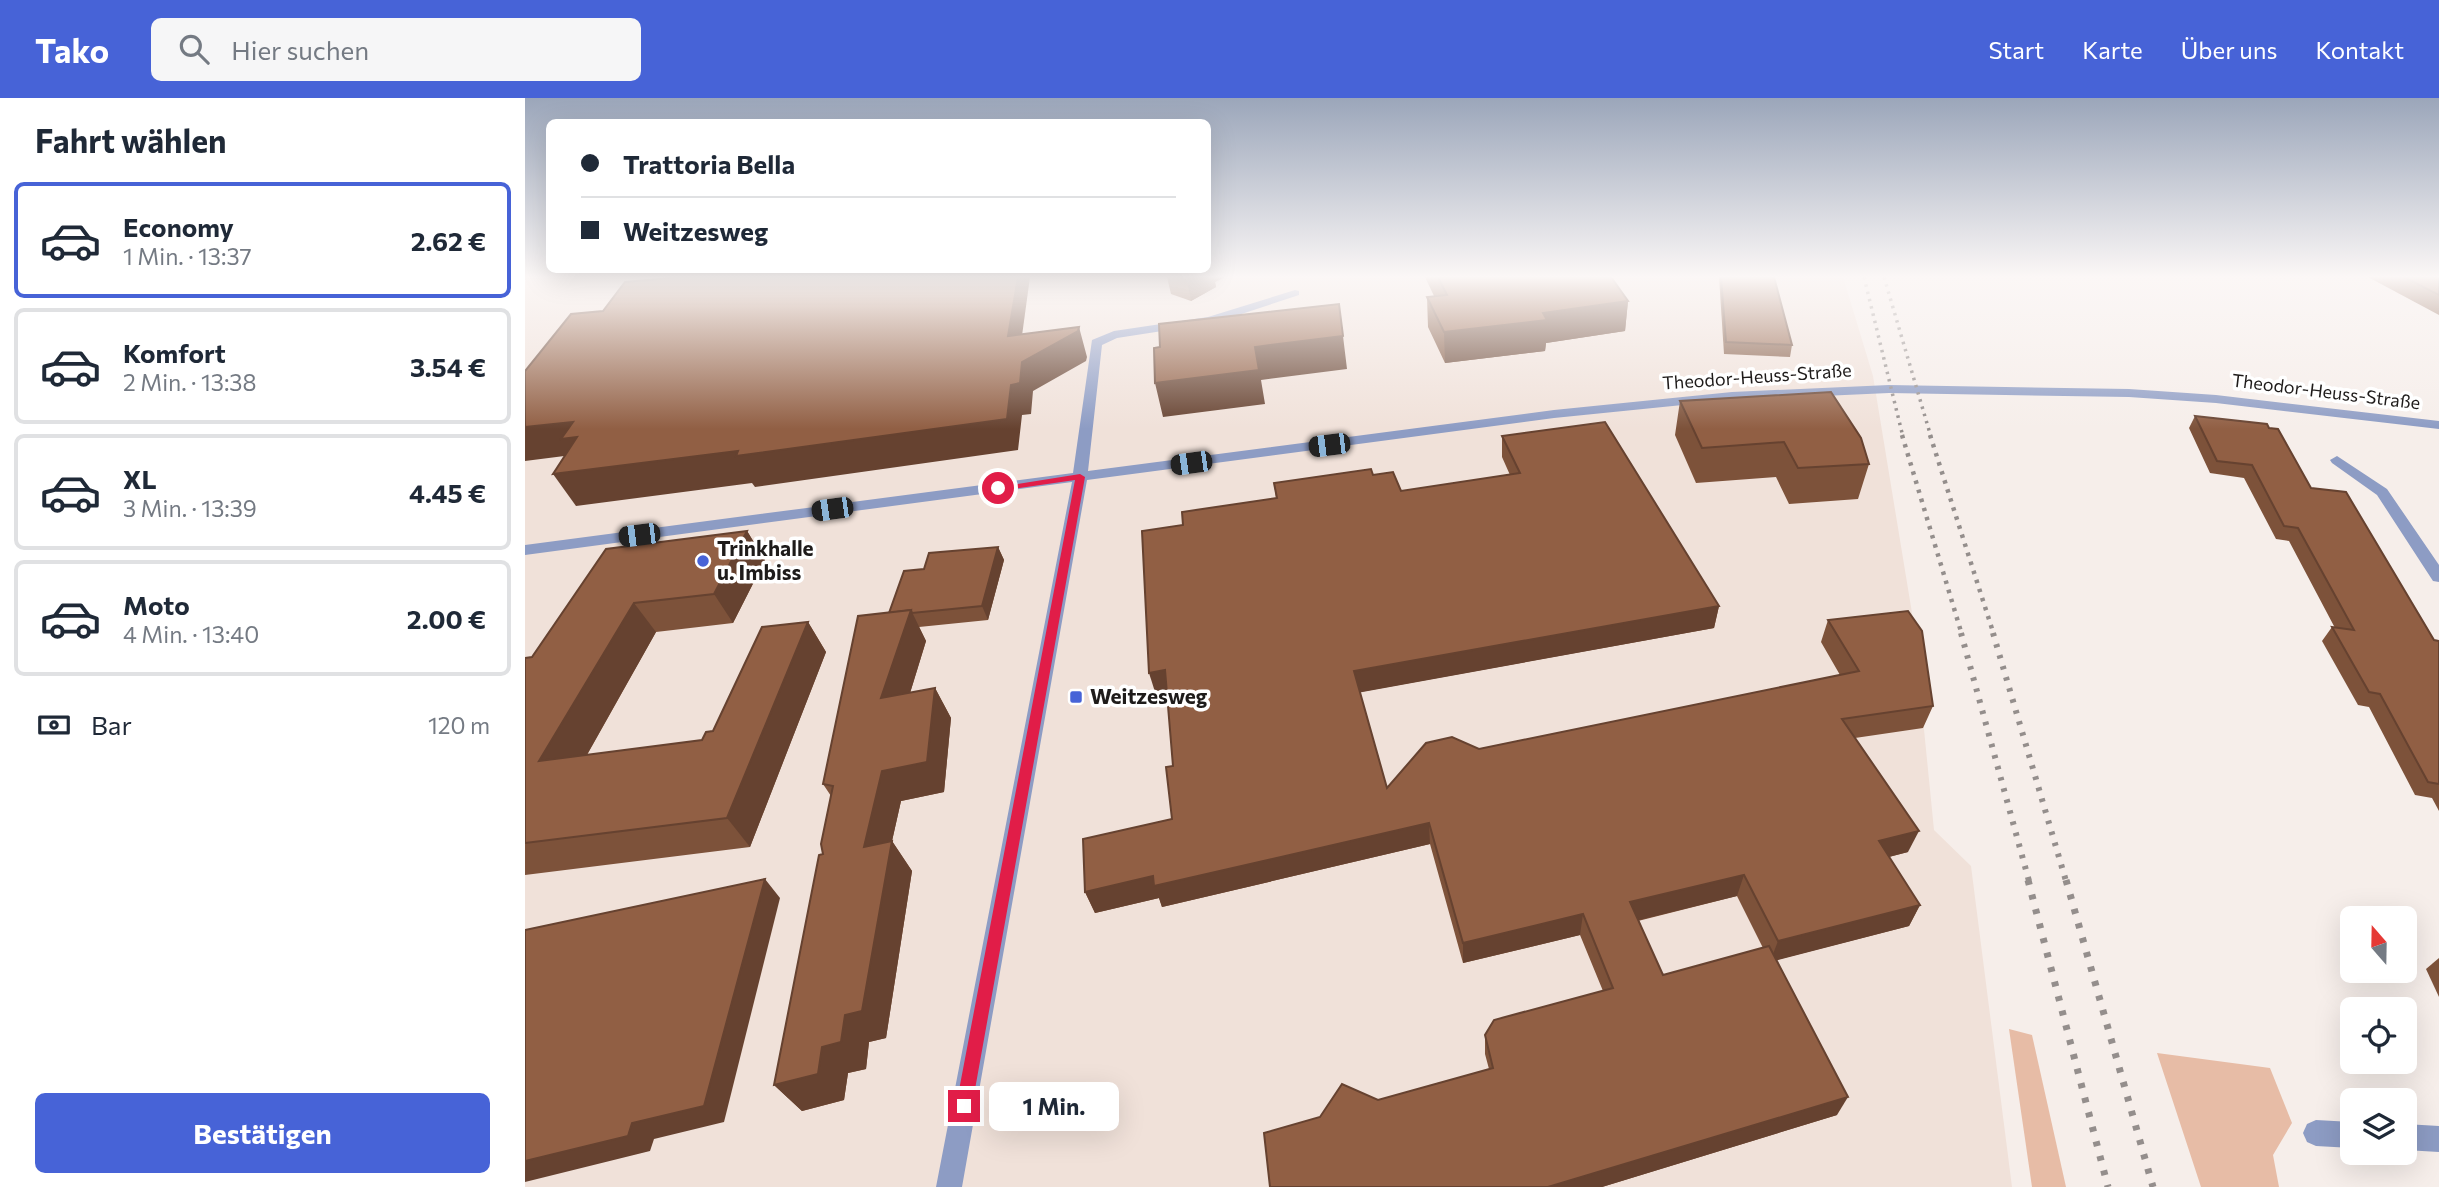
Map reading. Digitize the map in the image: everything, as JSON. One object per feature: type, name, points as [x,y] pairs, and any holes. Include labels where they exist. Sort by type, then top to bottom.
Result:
[{"type":"street","points":[[949,1187],[1080,477],[1096,342],[1114,335],[1160,328]]},
{"type":"street","name":"Theodor-Heuss-Straße","points":[[525,550],[1667,401],[1810,391],[1947,388],[2129,393],[2216,399],[2439,425]]},
{"type":"street","points":[[2337,460],[2382,492],[2439,577]]},
{"type":"street","points":[[2316,1133],[2340,1134]]},
{"type":"street","points":[[2417,1138],[2439,1139]]},
{"type":"shaded area","points":[[525,328],[1858,328],[1873,376],[1913,619],[1934,830],[1971,866],[2012,1187],[525,1187]]},
{"type":"shaded area","points":[[2009,1029],[2032,1035],[2066,1187],[2032,1187]]},
{"type":"shaded area","points":[[2157,1053],[2270,1068],[2292,1123],[2273,1155],[2279,1187],[2201,1187]]},
{"type":"building","points":[[560,328],[1009,328],[1008,336],[1079,328],[1078,331],[1022,362],[1020,383],[1011,385],[1007,419],[736,456],[738,451],[553,474],[577,437],[561,439],[573,422],[525,427],[525,371]]},
{"type":"building","points":[[1159,328],[1342,328],[1343,336],[1255,347],[1259,370],[1155,383],[1154,348],[1160,347]]},
{"type":"building","points":[[1442,328],[1480,328],[1444,332]]},
{"type":"building","points":[[1725,328],[1787,328],[1792,345],[1726,342]]},
{"type":"building","points":[[1831,392],[1861,438],[1869,464],[1798,468],[1784,442],[1702,448],[1680,401]]},
{"type":"building","points":[[2195,416],[2267,424],[2269,428],[2278,429],[2311,488],[2346,492],[2434,640],[2439,641],[2439,784],[2428,782],[2380,694],[2369,692],[2332,627],[2354,630],[2298,528],[2284,526],[2252,465],[2217,461]]},
{"type":"building","points":[[1605,422],[1719,606],[1354,671],[1387,788],[1426,743],[1452,737],[1479,749],[1859,671],[1828,620],[1908,611],[1922,631],[1933,706],[1842,719],[1919,831],[1879,841],[1920,905],[1778,941],[1744,875],[1630,902],[1663,975],[1769,946],[1848,1097],[1548,1187],[1270,1187],[1264,1133],[1320,1117],[1342,1084],[1378,1100],[1493,1068],[1485,1035],[1494,1020],[1613,988],[1583,914],[1463,943],[1429,823],[1154,886],[1153,876],[1085,892],[1083,839],[1172,819],[1166,767],[1173,766],[1165,670],[1149,673],[1142,531],[1183,525],[1182,512],[1277,498],[1274,483],[1371,469],[1373,475],[1393,472],[1401,491],[1520,473],[1502,436]]},
{"type":"building","points":[[747,531],[714,594],[634,603],[539,761],[702,740],[706,732],[713,731],[762,627],[808,622],[727,818],[525,843],[525,658],[532,657],[606,549]]},
{"type":"building","points":[[998,547],[982,606],[889,613],[904,571],[924,569],[929,553]]},
{"type":"building","points":[[911,610],[881,698],[935,688],[927,762],[882,771],[864,847],[892,841],[862,1011],[845,1015],[841,1042],[822,1047],[818,1074],[774,1085],[819,855],[823,854],[821,844],[833,786],[823,784],[858,616]]},
{"type":"building","points":[[765,879],[704,1106],[632,1123],[628,1136],[525,1161],[525,930]]},
{"type":"railway","points":[[1876,328],[1903,437]]},
{"type":"railway","points":[[1899,328],[1931,437]]},
{"type":"railway","points":[[1902,435],[1962,635]]},
{"type":"railway","points":[[1930,435],[1994,635]]},
{"type":"railway","points":[[1961,633],[2029,881]]},
{"type":"railway","points":[[1993,633],[2066,881]]},
{"type":"railway","points":[[2028,880],[2108,1187]]},
{"type":"railway","points":[[2066,880],[2153,1187]]},
{"type":"place","name":"Trinkhalle u. Imbiss","points":[[703,561]]},
{"type":"place","name":"Weitzesweg","points":[[1076,697]]},
{"type":"route","points":[[964,1106],[1080,477],[998,488]]}]
